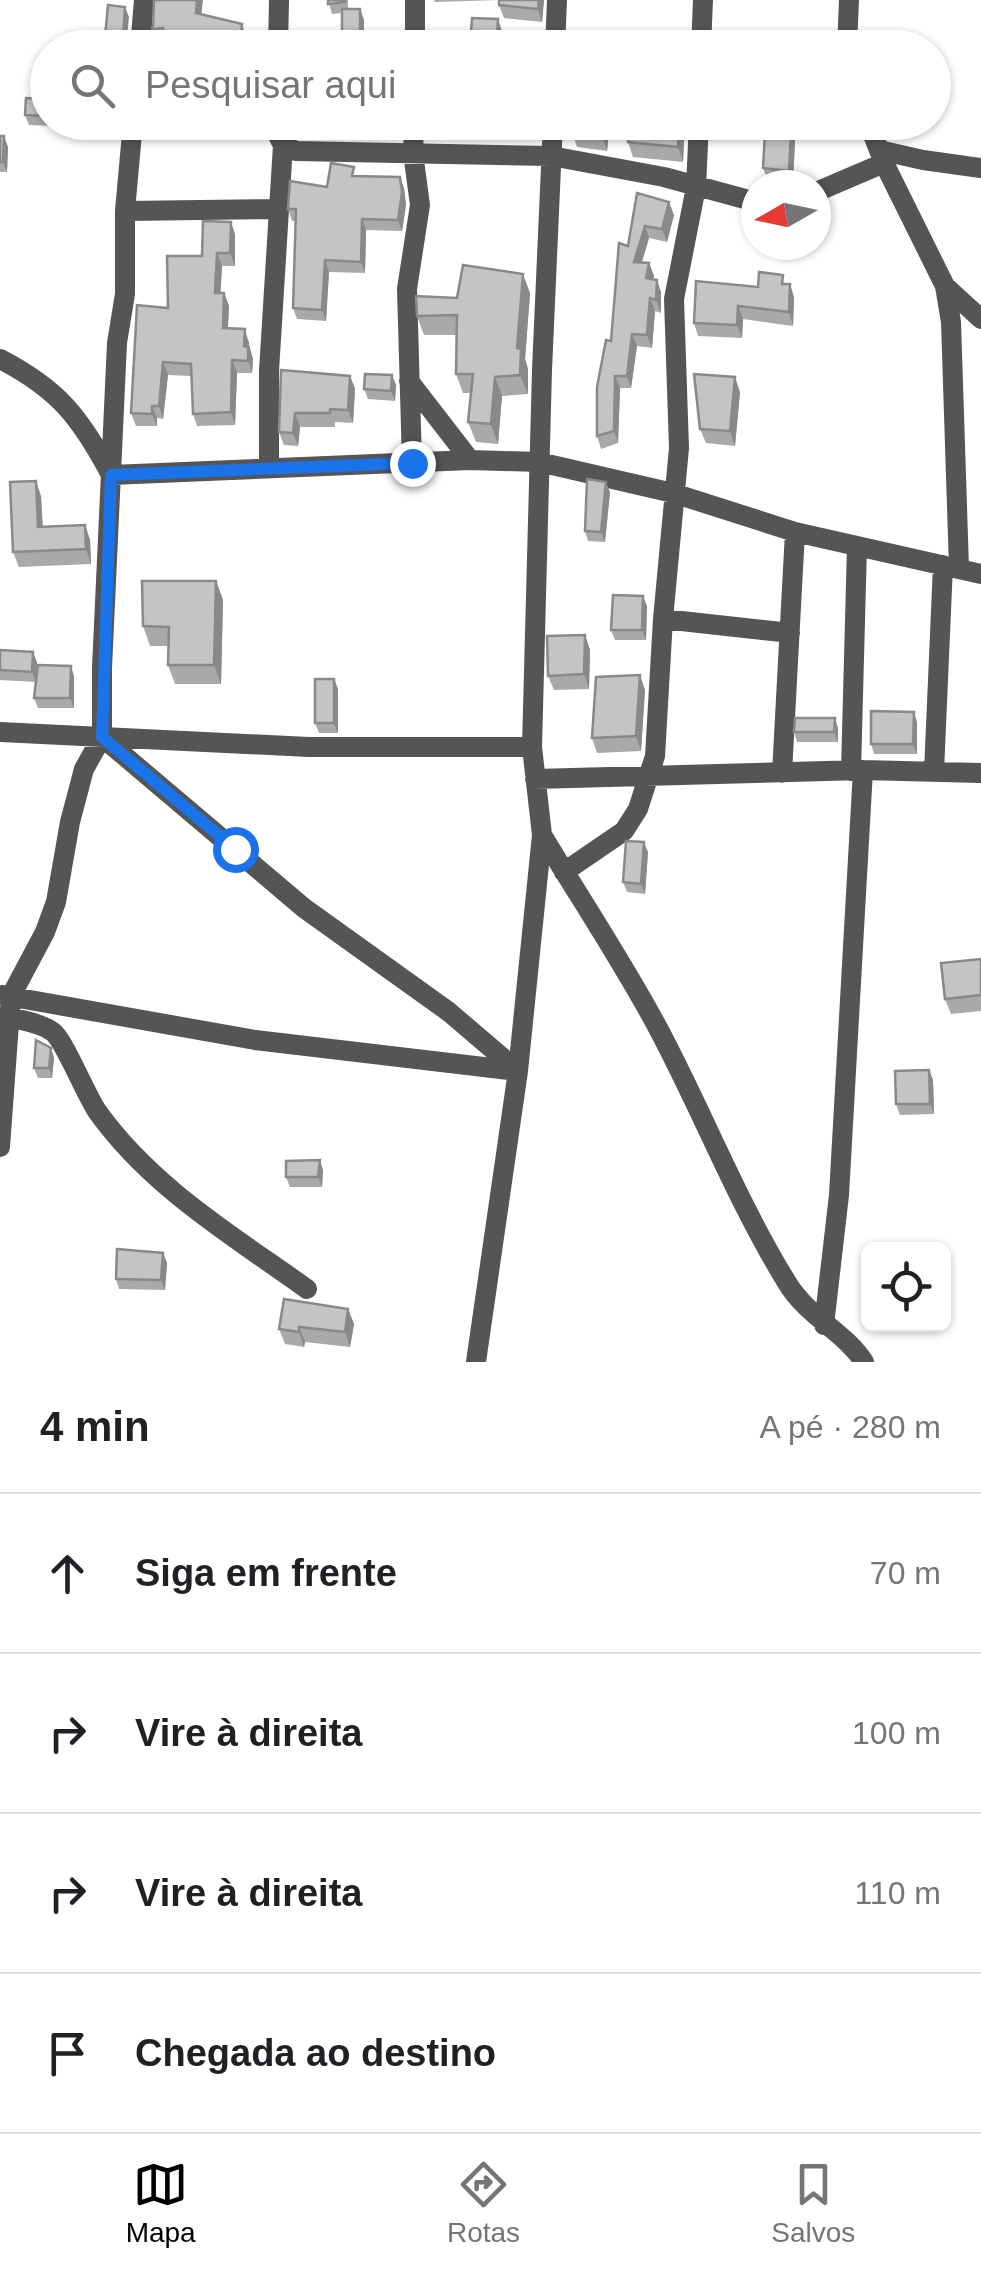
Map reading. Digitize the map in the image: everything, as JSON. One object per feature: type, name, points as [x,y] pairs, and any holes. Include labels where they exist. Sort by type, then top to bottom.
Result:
[{"type":"street","points":[[142,30],[144,0]]},
{"type":"street","points":[[279,30],[280,0]]},
{"type":"street","points":[[415,0],[415,30]]},
{"type":"street","points":[[556,30],[557,0]]},
{"type":"street","points":[[702,30],[703,0]]},
{"type":"street","points":[[848,30],[849,0]]},
{"type":"street","points":[[0,1146],[7,1003],[45,932],[56,902],[84,769],[102,737],[111,475],[132,140]]},
{"type":"street","points":[[268,469],[281,140]]},
{"type":"street","points":[[412,463],[407,288],[420,204],[413,140]]},
{"type":"street","points":[[476,1362],[518,1071],[542,835],[532,747],[552,140]]},
{"type":"street","points":[[564,872],[624,831],[638,809],[655,756],[679,448],[674,299],[696,186],[698,140]]},
{"type":"street","points":[[875,140],[945,286],[952,341],[951,566],[934,772]]},
{"type":"street","points":[[283,144],[296,151],[552,156],[741,198]]},
{"type":"street","points":[[831,184],[881,156],[981,168]]},
{"type":"street","points":[[126,211],[279,209]]},
{"type":"street","points":[[945,286],[981,319]]},
{"type":"street","points":[[0,359],[37,378],[60,400],[86,429],[111,475]]},
{"type":"street","points":[[409,381],[470,460]]},
{"type":"street","points":[[111,475],[470,460],[539,462],[673,492],[795,532],[981,574]]},
{"type":"street","points":[[782,772],[795,532]]},
{"type":"street","points":[[824,1325],[839,1195],[857,770],[857,546]]},
{"type":"street","points":[[663,619],[790,633]]},
{"type":"street","points":[[0,732],[309,747],[532,747]]},
{"type":"street","points":[[102,737],[304,908],[449,1012],[518,1071]]},
{"type":"street","points":[[535,779],[857,770],[981,773]]},
{"type":"street","points":[[542,835],[659,1030],[786,1282],[802,1304],[856,1349],[864,1362]]},
{"type":"street","points":[[7,1003],[255,1040],[518,1071]]},
{"type":"street","points":[[7,1003],[60,1040],[96,1110],[126,1147],[176,1195],[306,1289]]},
{"type":"building","points":[[154,0],[197,0],[196,13],[242,24],[242,30],[153,29]]},
{"type":"building","points":[[499,0],[539,0],[538,9],[499,5]]},
{"type":"building","points":[[108,5],[125,7],[123,30],[106,30]]},
{"type":"building","points":[[342,9],[360,9],[360,30],[342,30]]},
{"type":"building","points":[[472,18],[498,19],[497,30],[471,30]]},
{"type":"building","points":[[26,98],[30,98],[30,115],[25,115]]},
{"type":"building","points":[[0,136],[4,136],[3,162],[0,162]]},
{"type":"building","points":[[628,140],[678,140],[678,147]]},
{"type":"building","points":[[765,140],[791,140],[789,170],[763,168]]},
{"type":"building","points":[[331,163],[354,167],[352,176],[400,177],[398,220],[362,219],[361,262],[325,260],[322,310],[293,308],[296,209],[288,209],[290,181],[327,187]]},
{"type":"building","points":[[637,193],[669,202],[662,229],[645,226],[634,262],[649,263],[646,278],[657,280],[656,300],[650,298],[647,335],[632,334],[627,376],[615,376],[614,431],[597,436],[597,387],[606,340],[611,341],[619,243],[628,246]]},
{"type":"building","points":[[203,221],[231,222],[230,253],[217,253],[215,293],[224,293],[223,328],[245,329],[248,361],[232,360],[231,412],[193,414],[191,364],[163,362],[159,406],[152,406],[152,414],[131,413],[137,305],[168,308],[167,256],[202,256]]},
{"type":"building","points":[[463,265],[523,274],[517,348],[521,349],[520,375],[495,377],[491,424],[468,422],[473,374],[456,374],[457,315],[417,316],[416,296],[457,298]]},
{"type":"building","points":[[759,272],[783,275],[782,284],[790,284],[789,312],[738,306],[737,325],[694,323],[696,281],[758,287]]},
{"type":"building","points":[[281,370],[350,376],[348,410],[295,413],[293,433],[279,432]]},
{"type":"building","points":[[365,374],[392,375],[391,391],[364,389]]},
{"type":"building","points":[[694,374],[735,377],[730,431],[700,429]]},
{"type":"building","points":[[587,479],[606,482],[601,532],[585,531]]},
{"type":"building","points":[[36,481],[38,527],[85,525],[86,549],[13,552],[10,482]]},
{"type":"building","points":[[142,581],[216,581],[214,665],[168,665],[169,627],[143,626]]},
{"type":"building","points":[[613,595],[643,596],[642,630],[611,630]]},
{"type":"building","points":[[585,635],[584,674],[548,676],[547,636]]},
{"type":"building","points":[[0,650],[33,652],[32,672],[0,670]]},
{"type":"building","points":[[38,665],[71,666],[70,698],[34,698]]},
{"type":"building","points":[[640,675],[636,736],[592,738],[596,677]]},
{"type":"building","points":[[315,679],[334,679],[334,723],[315,723]]},
{"type":"building","points":[[871,711],[914,712],[913,744],[871,744]]},
{"type":"building","points":[[795,718],[835,718],[834,732],[794,732]]},
{"type":"building","points":[[626,841],[644,842],[641,884],[623,882]]},
{"type":"building","points":[[981,959],[981,995],[945,999],[941,963]]},
{"type":"building","points":[[36,1040],[51,1048],[49,1068],[34,1068]]},
{"type":"building","points":[[929,1070],[930,1104],[896,1104],[895,1071]]},
{"type":"building","points":[[320,1160],[318,1177],[286,1177],[286,1161]]},
{"type":"building","points":[[117,1249],[163,1253],[161,1280],[116,1279]]},
{"type":"building","points":[[284,1299],[348,1309],[345,1332],[279,1329]]},
{"type":"route","points":[[235,849],[102,737],[111,475],[412,463]]}]
